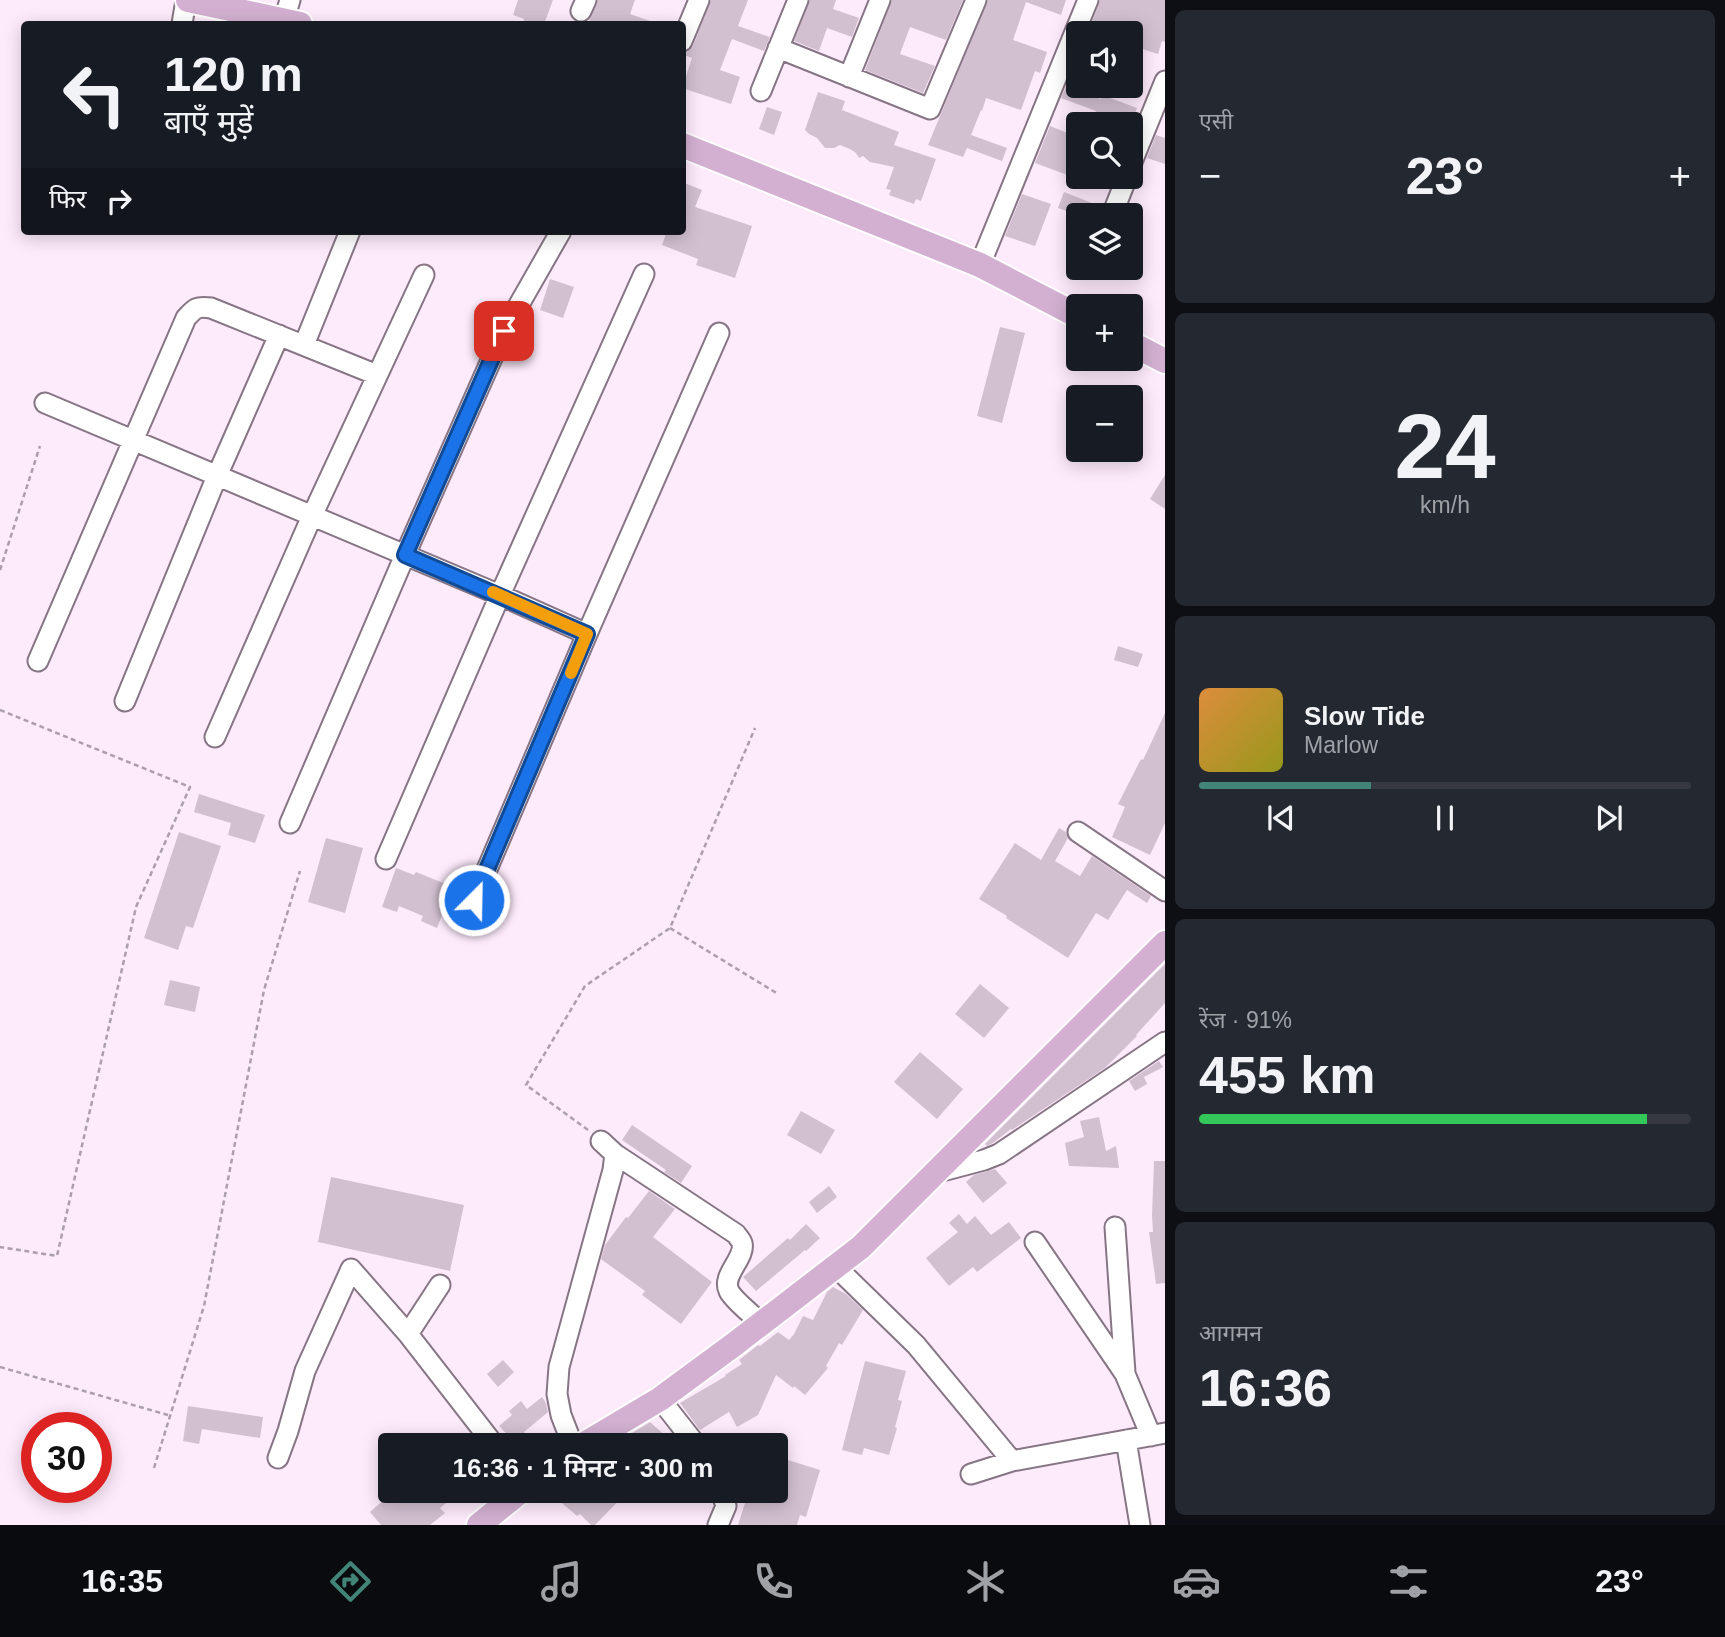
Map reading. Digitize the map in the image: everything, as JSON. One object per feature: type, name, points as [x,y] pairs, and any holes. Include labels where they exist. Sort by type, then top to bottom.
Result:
[{"type":"main road","points":[[187,0],[291,15]]},
{"type":"main road","points":[[686,147],[980,265],[1066,310]]},
{"type":"main road","points":[[1143,350],[1165,361]]},
{"type":"main road","points":[[604,1433],[660,1399],[861,1247],[1165,943]]},
{"type":"main road","points":[[478,1525],[506,1503]]},
{"type":"street","points":[[183,21],[187,0]]},
{"type":"street","points":[[686,31],[699,0]]},
{"type":"street","points":[[761,91],[798,0]]},
{"type":"street","points":[[849,77],[880,0]]},
{"type":"street","points":[[778,48],[930,109],[976,0]]},
{"type":"street","points":[[980,265],[1088,0]]},
{"type":"street","points":[[1143,135],[1165,81]]},
{"type":"street","points":[[304,345],[348,235]]},
{"type":"street","points":[[290,824],[504,331],[559,235]]},
{"type":"street","points":[[386,859],[643,274]]},
{"type":"street","points":[[215,737],[312,516],[424,275]]},
{"type":"street","points":[[38,661],[186,318],[195,309],[211,309],[377,375]]},
{"type":"street","points":[[474,900],[719,333]]},
{"type":"street","points":[[125,701],[217,476],[279,335]]},
{"type":"street","points":[[45,403],[587,634]]},
{"type":"street","points":[[1078,831],[1165,891]]},
{"type":"street","points":[[935,1174],[999,1154],[1165,1042]]},
{"type":"street","points":[[568,1433],[557,1394],[559,1367],[602,1211],[608,1148],[736,1234],[742,1248],[727,1285],[730,1293],[762,1324]]},
{"type":"street","points":[[1115,1227],[1125,1374]]},
{"type":"street","points":[[971,1474],[1012,1461],[1158,1434],[1125,1374],[1035,1242]]},
{"type":"street","points":[[836,1267],[916,1345],[1012,1461]]},
{"type":"street","points":[[278,1458],[305,1371],[351,1269],[408,1334],[485,1433]]},
{"type":"street","points":[[408,1334],[440,1285]]},
{"type":"street","points":[[660,1399],[687,1433]]},
{"type":"street","points":[[1126,1440],[1140,1525]]},
{"type":"street","points":[[718,1525],[725,1503]]},
{"type":"path","points":[[0,570],[40,446]]},
{"type":"path","points":[[0,710],[190,787],[136,907],[57,1256],[0,1247]]},
{"type":"path","points":[[608,1148],[526,1085],[585,986],[670,929],[755,728]]},
{"type":"path","points":[[153,1468],[204,1306],[264,990],[300,871]]},
{"type":"path","points":[[670,929],[778,994]]},
{"type":"path","points":[[0,1367],[170,1415]]},
{"type":"building","points":[[518,0],[553,0],[545,21],[523,21],[513,15]]},
{"type":"building","points":[[598,0],[635,0],[630,14],[650,21],[589,21]]},
{"type":"building","points":[[711,0],[748,0],[738,26],[770,37],[764,51],[732,39],[720,70],[740,77],[731,104],[686,89],[686,76],[692,58],[686,56],[686,53],[693,46]]},
{"type":"building","points":[[810,0],[836,0],[833,9],[859,18],[852,37],[827,28],[819,51],[794,41]]},
{"type":"building","points":[[892,0],[963,0],[946,40],[910,27],[900,54],[935,66],[923,93],[865,70]]},
{"type":"building","points":[[988,0],[1066,0],[1061,15],[1026,2],[1013,40],[1047,52],[1040,73],[1035,71],[1021,110],[986,98],[971,135],[1007,148],[1002,161],[967,148],[963,157],[928,145]]},
{"type":"building","points":[[1100,0],[1165,0],[1165,42],[1162,41],[1158,54],[1143,49],[1143,21],[1092,21]]},
{"type":"building","points":[[1066,86],[1066,98],[1110,98],[1137,108],[1136,112],[1096,112],[1061,98]]},
{"type":"building","points":[[818,92],[845,101],[842,110],[899,132],[894,145],[936,159],[921,201],[916,199],[914,204],[889,195],[891,190],[886,189],[894,167],[870,162],[863,156],[859,158],[856,153],[840,145],[825,148],[805,130]]},
{"type":"building","points":[[767,107],[782,112],[774,135],[759,129]]},
{"type":"building","points":[[1050,126],[1066,132],[1066,175],[1035,163]]},
{"type":"building","points":[[1156,135],[1165,138],[1165,164],[1147,158]]},
{"type":"building","points":[[686,184],[702,190],[695,207],[752,226],[735,278],[696,265],[698,259],[662,245],[666,235],[686,235]]},
{"type":"building","points":[[1064,192],[1092,203],[1066,203],[1066,211],[1058,208]]},
{"type":"building","points":[[1022,194],[1051,204],[1035,246],[1005,236]]},
{"type":"building","points":[[550,279],[574,287],[563,318],[540,310]]},
{"type":"building","points":[[1000,327],[1025,333],[1002,423],[977,416]]},
{"type":"building","points":[[1165,475],[1165,509],[1150,499]]},
{"type":"building","points":[[1118,646],[1143,654],[1138,667],[1114,660]]},
{"type":"building","points":[[1165,713],[1165,823],[1150,855],[1112,837],[1125,807],[1118,804]]},
{"type":"building","points":[[199,794],[265,815],[255,843],[228,835],[231,823],[194,812]]},
{"type":"building","points":[[1059,828],[1066,832],[1068,838],[1055,861],[1080,876],[1092,856],[1151,896],[1147,903],[1127,890],[1108,920],[1096,913],[1068,958],[979,899],[1015,843],[1041,860]]},
{"type":"building","points":[[179,832],[221,846],[193,928],[186,926],[178,950],[144,938]]},
{"type":"building","points":[[326,838],[363,848],[345,913],[308,902]]},
{"type":"building","points":[[396,868],[414,875],[416,872],[453,887],[437,928],[421,921],[423,916],[399,906],[397,912],[382,907]]},
{"type":"building","points":[[1165,964],[1165,1003],[1137,1036],[1105,1068],[987,1146],[985,1144]]},
{"type":"building","points":[[170,980],[200,987],[195,1012],[164,1005]]},
{"type":"building","points":[[980,984],[1009,1008],[984,1038],[955,1014]]},
{"type":"building","points":[[920,1052],[963,1089],[937,1119],[894,1082]]},
{"type":"building","points":[[1159,1061],[1163,1067],[1144,1077],[1147,1084],[1135,1091],[1129,1081]]},
{"type":"building","points":[[801,1111],[835,1130],[821,1154],[787,1135]]},
{"type":"building","points":[[1099,1117],[1106,1151],[1116,1146],[1119,1168],[1069,1166],[1065,1143],[1084,1137],[1080,1121]]},
{"type":"building","points":[[632,1125],[692,1166],[681,1183],[622,1140]]},
{"type":"building","points":[[1154,1161],[1165,1161],[1165,1283],[1156,1284],[1149,1232],[1153,1232]]},
{"type":"building","points":[[995,1169],[1007,1183],[983,1203],[966,1182],[974,1175]]},
{"type":"building","points":[[331,1177],[464,1205],[450,1271],[318,1242]]},
{"type":"building","points":[[829,1186],[837,1197],[817,1213],[809,1202]]},
{"type":"building","points":[[649,1191],[675,1209],[653,1237],[712,1282],[681,1324],[642,1295],[645,1291],[601,1259],[605,1245]]},
{"type":"building","points":[[959,1214],[967,1224],[975,1216],[991,1235],[1009,1222],[1021,1238],[977,1272],[973,1267],[949,1286],[926,1258],[958,1232],[949,1223]]},
{"type":"building","points":[[806,1224],[820,1238],[756,1291],[743,1277]]},
{"type":"building","points":[[833,1287],[846,1294],[863,1310],[842,1345],[839,1343],[826,1366],[828,1368],[805,1395],[776,1375],[758,1415],[737,1427],[729,1412],[700,1430],[680,1403],[726,1376],[742,1364],[739,1360],[778,1332],[789,1340],[803,1316],[813,1320],[827,1292]]},
{"type":"building","points":[[503,1360],[514,1372],[498,1387],[487,1374]]},
{"type":"building","points":[[865,1361],[906,1371],[898,1400],[902,1401],[895,1427],[897,1428],[889,1455],[864,1448],[862,1455],[842,1450]]},
{"type":"building","points":[[542,1397],[548,1412],[525,1433],[506,1433],[499,1426],[512,1415],[509,1411],[521,1401],[527,1409]]},
{"type":"building","points":[[188,1406],[263,1417],[260,1438],[202,1429],[199,1444],[183,1441]]},
{"type":"building","points":[[650,1422],[662,1433],[632,1433]]},
{"type":"building","points":[[788,1460],[820,1470],[806,1517],[800,1515],[797,1525],[738,1525],[745,1503],[788,1503]]},
{"type":"building","points":[[380,1503],[446,1503],[440,1508],[445,1513],[430,1525],[381,1525],[370,1512]]},
{"type":"building","points":[[562,1503],[616,1503],[595,1525],[591,1525],[580,1514],[577,1516]]},
{"type":"slow traffic","points":[[493,592],[587,634],[571,673]]},
{"type":"route","points":[[474,900],[587,634],[405,555],[504,331]]}]
